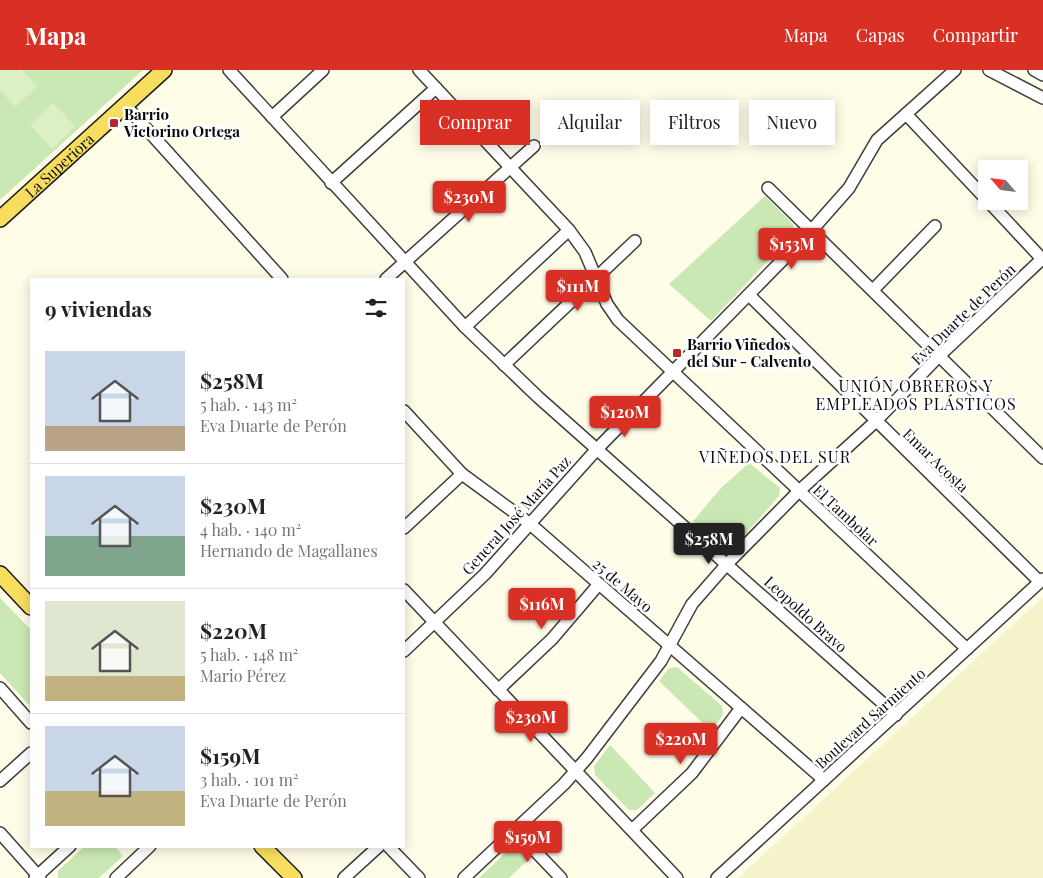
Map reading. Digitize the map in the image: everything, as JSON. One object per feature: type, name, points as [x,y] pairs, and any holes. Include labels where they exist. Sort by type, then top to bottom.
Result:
[{"type":"main road","name":"La Superiora","points":[[0,219],[164,70]]},
{"type":"main road","points":[[0,574],[30,606]]},
{"type":"main road","points":[[264,848],[287,876]]},
{"type":"street","name":"Leopoldo Bravo","points":[[229,70],[404,264],[504,366],[896,715]]},
{"type":"street","points":[[272,117],[323,70]]},
{"type":"street","name":"El Tambolar","points":[[419,70],[569,230],[585,252],[606,304],[618,320],[967,649]]},
{"type":"street","name":"General José María Paz","points":[[405,650],[485,574],[596,449],[811,230],[849,188],[877,140],[955,70]]},
{"type":"street","points":[[989,70],[1043,98]]},
{"type":"street","points":[[1034,70],[1043,75]]},
{"type":"street","points":[[331,183],[436,88]]},
{"type":"street","points":[[125,105],[281,278]]},
{"type":"street","points":[[906,114],[978,190]]},
{"type":"street","points":[[387,278],[534,146]]},
{"type":"street","points":[[768,188],[1042,456]]},
{"type":"street","points":[[996,210],[1043,259]]},
{"type":"street","points":[[872,290],[935,226]]},
{"type":"street","points":[[465,327],[569,230]]},
{"type":"street","points":[[504,366],[595,277],[635,242]]},
{"type":"street","name":"Eva Duarte de Perón","points":[[464,878],[576,771],[661,661],[692,604],[727,564],[799,491],[875,422],[939,356],[1043,259]]},
{"type":"street","name":"Emar Acosta","points":[[749,295],[875,422],[1042,580]]},
{"type":"street","name":"25 de Mayo","points":[[405,412],[462,474],[529,524],[600,584],[824,780]]},
{"type":"street","points":[[405,527],[462,474]]},
{"type":"street","name":"Boulevard Sarmiento","points":[[717,878],[1042,580]]},
{"type":"street","points":[[498,690],[552,638],[600,584]]},
{"type":"street","points":[[405,591],[677,878]]},
{"type":"street","points":[[0,688],[30,722]]},
{"type":"street","points":[[632,830],[692,773],[741,708]]},
{"type":"street","points":[[0,781],[30,754]]},
{"type":"street","points":[[515,830],[560,878]]},
{"type":"street","points":[[0,833],[38,877],[68,848]]},
{"type":"street","points":[[116,878],[148,848]]},
{"type":"street","points":[[344,878],[377,848]]},
{"type":"street","points":[[390,848],[419,878]]},
{"type":"green space","points":[[0,70],[143,70],[0,200]]},
{"type":"green space","points":[[0,70],[22,70],[37,87],[15,107],[0,90]]},
{"type":"green space","points":[[53,103],[75,126],[52,149],[30,125]]},
{"type":"green space","points":[[765,196],[793,224],[793,234],[711,321],[669,284]]},
{"type":"green space","points":[[749,463],[780,488],[779,496],[735,546],[727,547],[693,521],[721,488]]},
{"type":"green space","points":[[1043,597],[1043,878],[738,878]]},
{"type":"green space","points":[[0,598],[30,629],[30,706],[0,673]]},
{"type":"green space","points":[[677,667],[722,706],[723,715],[711,731],[659,681],[669,668]]},
{"type":"green space","points":[[610,745],[655,793],[637,810],[629,810],[595,775],[594,766]]},
{"type":"green space","points":[[514,845],[519,846],[530,858],[509,878],[479,878]]},
{"type":"green space","points":[[83,848],[116,848],[123,856],[99,878],[58,878],[58,871]]},
{"type":"place","name":"Barrio Victorino Ortega","points":[[114,123]]},
{"type":"place","name":"Barrio Viñedos del Sur - Calvento","points":[[677,353]]},
{"type":"district","name":"UNIÓN OBREROS Y EMPLEADOS PLÁSTICOS","points":[[916,394]]},
{"type":"district","name":"VIÑEDOS DEL SUR","points":[[775,456]]}]
